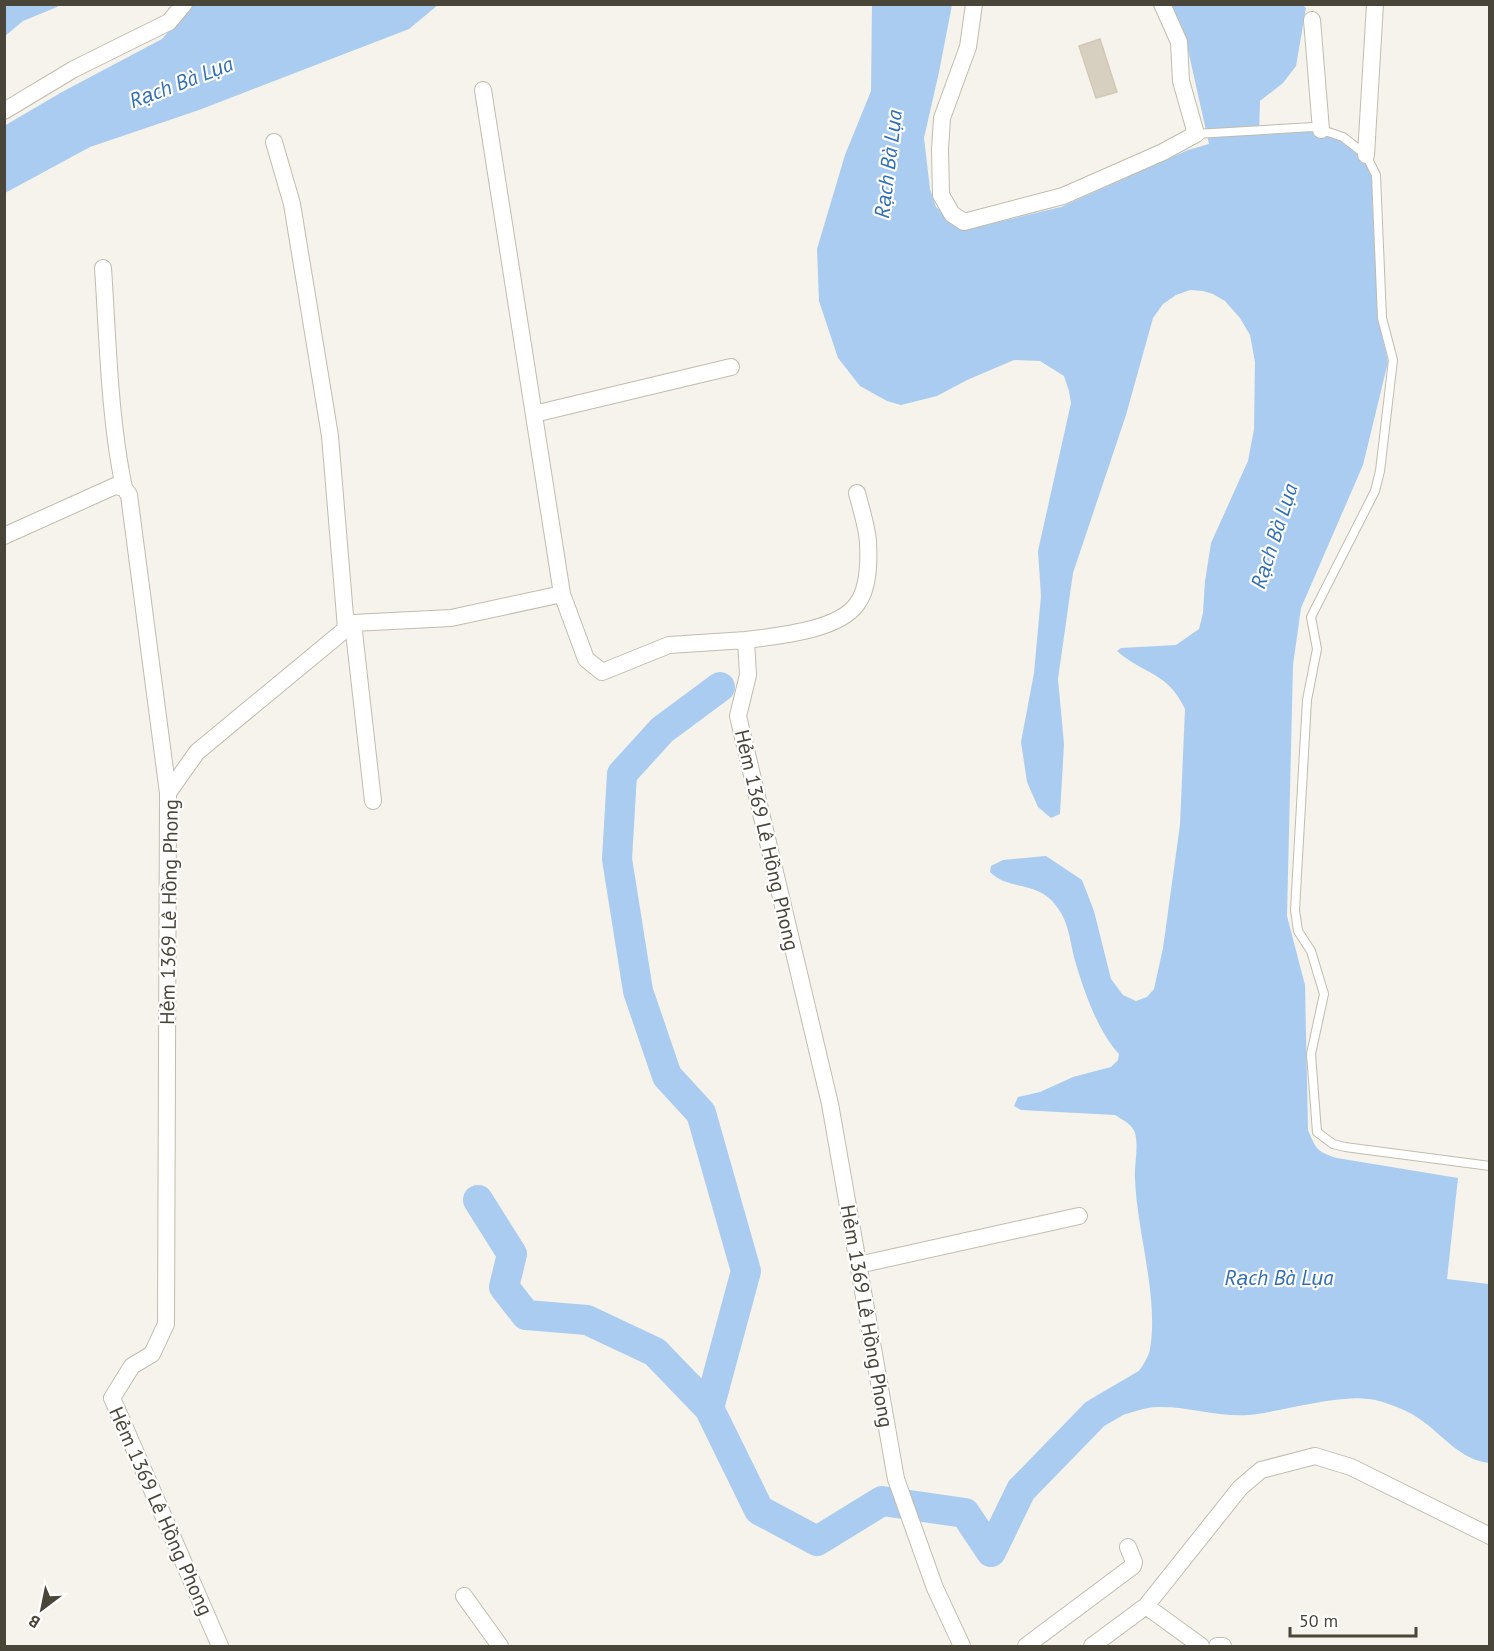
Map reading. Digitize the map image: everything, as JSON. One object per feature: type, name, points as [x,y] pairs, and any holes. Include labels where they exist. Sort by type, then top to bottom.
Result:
[{"type":"street","points":[[4,111],[74,69],[170,22],[184,4]]},
{"type":"street","points":[[974,4],[968,47],[942,118],[940,149],[941,195],[952,214],[964,222],[1063,195],[1200,134],[1181,81],[1179,42],[1162,4]]},
{"type":"street","points":[[1366,155],[1376,4]]},
{"type":"street","points":[[1312,20],[1317,128]]},
{"type":"street","points":[[483,90],[562,594],[586,659],[602,672],[669,645],[746,640],[793,633],[845,616],[858,604],[867,580],[868,540],[857,493]]},
{"type":"street","points":[[274,142],[292,204],[330,436],[350,626],[373,801]]},
{"type":"street","points":[[103,268],[118,460],[124,488],[129,495],[132,507],[168,793]]},
{"type":"street","points":[[534,414],[731,367]]},
{"type":"street","points":[[4,536],[115,486],[124,488]]},
{"type":"street","points":[[350,626],[451,618],[562,594]]},
{"type":"street","name":"Hẻm 1369 Lê Hồng Phong","points":[[220,1647],[112,1398],[132,1366],[152,1354],[166,1324],[168,793],[197,752],[350,626]]},
{"type":"street","name":"Hẻm 1369 Lê Hồng Phong","points":[[746,640],[748,675],[738,716],[830,1104],[896,1479],[935,1588],[962,1647]]},
{"type":"street","points":[[858,1265],[1079,1216]]},
{"type":"street","points":[[1092,1647],[1146,1606],[1240,1488],[1261,1470],[1315,1456],[1351,1467],[1490,1536]]},
{"type":"street","points":[[1026,1647],[1132,1566],[1134,1562],[1128,1547]]},
{"type":"street","points":[[464,1596],[500,1647]]},
{"type":"street","points":[[1146,1606],[1201,1647]]},
{"type":"street","points":[[1217,1647],[1223,1647]]},
{"type":"lane","points":[[1200,134],[1317,128],[1343,137],[1366,155],[1376,175],[1382,318],[1393,360],[1380,471],[1375,491],[1311,617],[1317,649],[1307,700],[1294,910],[1298,931],[1311,951],[1324,993],[1311,1054],[1317,1132],[1334,1144],[1345,1147],[1490,1166]]},
{"type":"water","name":"Rạch Bà Lụa","points":[[1302,4],[1306,8],[1296,66],[1283,83],[1260,101],[1259,135],[1313,131],[1346,142],[1365,157],[1373,175],[1372,198],[1380,326],[1388,362],[1363,465],[1301,608],[1293,665],[1287,916],[1305,985],[1308,1130],[1318,1149],[1337,1158],[1458,1178],[1447,1279],[1489,1284],[1489,1463],[1478,1461],[1460,1452],[1411,1414],[1379,1401],[1365,1399],[1332,1400],[1248,1415],[1157,1407],[1117,1416],[1112,1411],[1114,1402],[1145,1362],[1150,1349],[1152,1329],[1150,1287],[1137,1199],[1135,1133],[1129,1125],[1115,1115],[1021,1110],[1014,1106],[1018,1097],[1040,1092],[1073,1077],[1111,1067],[1118,1060],[1119,1054],[1111,1045],[1093,1012],[1076,964],[1067,927],[1057,907],[1050,899],[1033,889],[997,878],[990,872],[991,866],[1003,860],[1046,856],[1082,880],[1094,911],[1111,979],[1123,995],[1136,1001],[1147,997],[1154,989],[1163,948],[1180,825],[1185,709],[1171,687],[1163,680],[1117,651],[1121,648],[1176,645],[1199,629],[1211,543],[1248,461],[1254,429],[1255,362],[1250,335],[1240,318],[1225,301],[1203,291],[1190,290],[1176,295],[1163,304],[1153,318],[1126,415],[1073,573],[1058,679],[1064,744],[1060,814],[1051,818],[1038,807],[1027,782],[1021,742],[1034,673],[1041,596],[1038,551],[1071,403],[1064,376],[1040,361],[1014,360],[937,396],[901,405],[887,401],[860,386],[838,358],[819,301],[817,249],[845,155],[871,91],[872,5],[952,5],[924,138],[930,189],[936,207],[949,218],[969,229],[1061,207],[1188,150],[1209,144],[1184,32],[1172,5]]},
{"type":"water","points":[[4,5],[59,5],[23,21],[5,36]]},
{"type":"water","name":"Rạch Bà Lụa","points":[[193,5],[438,5],[409,29],[199,110],[90,147],[5,193],[4,126],[62,92],[162,39]]},
{"type":"building","points":[[1100,39],[1117,92],[1096,98],[1079,46]]},
{"type":"waterway","points":[[709,1408],[746,1271],[701,1113],[667,1076],[638,991],[617,859],[622,774],[662,730],[720,687]]},
{"type":"waterway","points":[[478,1200],[512,1254],[504,1287],[526,1315],[587,1320],[655,1352],[709,1408],[759,1510],[817,1541],[882,1501],[965,1513],[991,1552],[1021,1490],[1095,1414],[1148,1383]]}]
